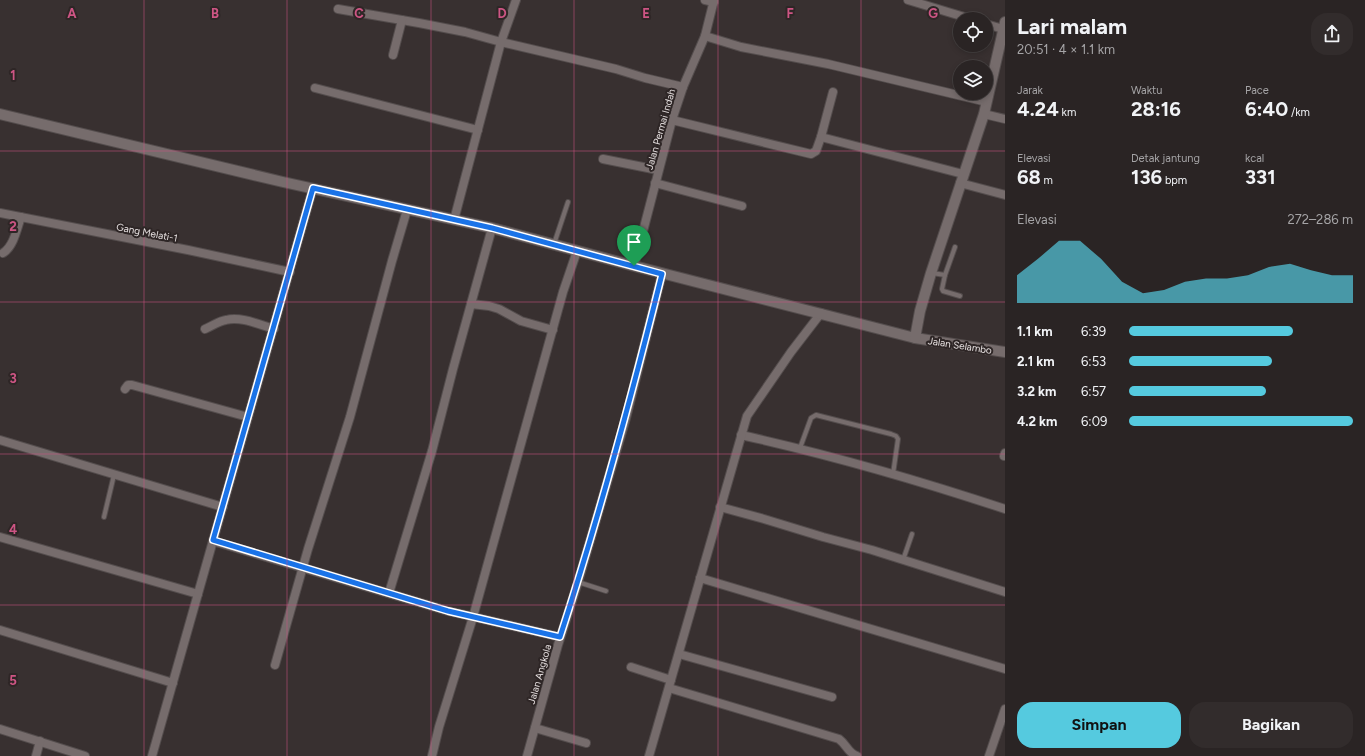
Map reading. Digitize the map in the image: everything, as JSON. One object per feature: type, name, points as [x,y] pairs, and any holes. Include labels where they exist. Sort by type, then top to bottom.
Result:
[{"type":"street","points":[[454,220],[501,42],[516,0]]},
{"type":"street","points":[[705,0],[714,1]]},
{"type":"street","points":[[908,0],[953,14]]},
{"type":"street","name":"Jalan Permai Indah","points":[[634,266],[672,120],[683,87],[705,36],[714,1]]},
{"type":"street","points":[[338,9],[465,32],[683,87]]},
{"type":"street","points":[[393,55],[402,20]]},
{"type":"street","points":[[915,338],[920,310],[931,273],[987,102],[1004,25],[993,24]]},
{"type":"street","points":[[705,36],[741,46],[828,64],[987,102]]},
{"type":"street","points":[[315,88],[478,130]]},
{"type":"street","points":[[672,120],[804,154],[811,154],[816,151],[821,138],[833,92]]},
{"type":"street","name":"Jalan Selambo","points":[[0,114],[407,210],[492,228],[662,274],[915,338],[1005,352]]},
{"type":"street","points":[[984,114],[1005,119]]},
{"type":"street","points":[[821,138],[962,179],[1005,195]]},
{"type":"street","points":[[603,159],[658,170]]},
{"type":"street","points":[[655,183],[742,206]]},
{"type":"street","points":[[152,756],[313,188]]},
{"type":"street","points":[[274,665],[350,417],[407,210]]},
{"type":"street","name":"Gang Melati-1","points":[[0,213],[188,250],[290,272]]},
{"type":"street","points":[[3,253],[7,251],[10,246],[21,217]]},
{"type":"street","points":[[389,593],[432,451],[492,228]]},
{"type":"street","points":[[432,756],[439,727],[577,251]]},
{"type":"street","name":"Jalan Angkola","points":[[527,756],[560,637],[578,582],[626,418],[662,274]]},
{"type":"street","points":[[471,304],[499,309],[521,321],[553,330]]},
{"type":"street","points":[[649,756],[747,416],[791,352],[821,313]]},
{"type":"street","points":[[205,329],[225,320],[231,319],[245,321],[274,329]]},
{"type":"street","points":[[125,389],[128,385],[132,385],[248,417]]},
{"type":"street","points":[[741,435],[800,448],[937,486],[1005,509]]},
{"type":"street","points":[[0,440],[223,507]]},
{"type":"street","points":[[720,507],[872,550],[1005,592]]},
{"type":"street","points":[[0,537],[198,594]]},
{"type":"street","points":[[213,540],[472,617],[560,637]]},
{"type":"street","points":[[700,578],[1005,669]]},
{"type":"street","points":[[0,630],[173,683]]},
{"type":"street","points":[[679,654],[832,697]]},
{"type":"street","points":[[630,667],[670,684],[839,739],[850,753],[857,756]]},
{"type":"street","points":[[989,756],[1005,709]]},
{"type":"street","points":[[535,728],[586,743]]},
{"type":"street","points":[[0,729],[85,756]]},
{"type":"street","points":[[36,756],[40,741]]},
{"type":"lane","points":[[554,244],[568,202]]},
{"type":"lane","points":[[955,248],[944,275],[942,289],[960,296]]},
{"type":"lane","points":[[931,273],[944,275]]},
{"type":"lane","points":[[800,448],[810,418],[816,415],[891,434],[896,436],[898,439],[893,474]]},
{"type":"lane","points":[[104,516],[114,475]]},
{"type":"lane","points":[[903,560],[912,534]]},
{"type":"lane","points":[[578,582],[606,591]]},
{"type":"route","points":[[313,188],[492,228],[634,266],[662,274],[626,418],[578,582],[560,637],[448,611],[213,540],[313,188]]}]
